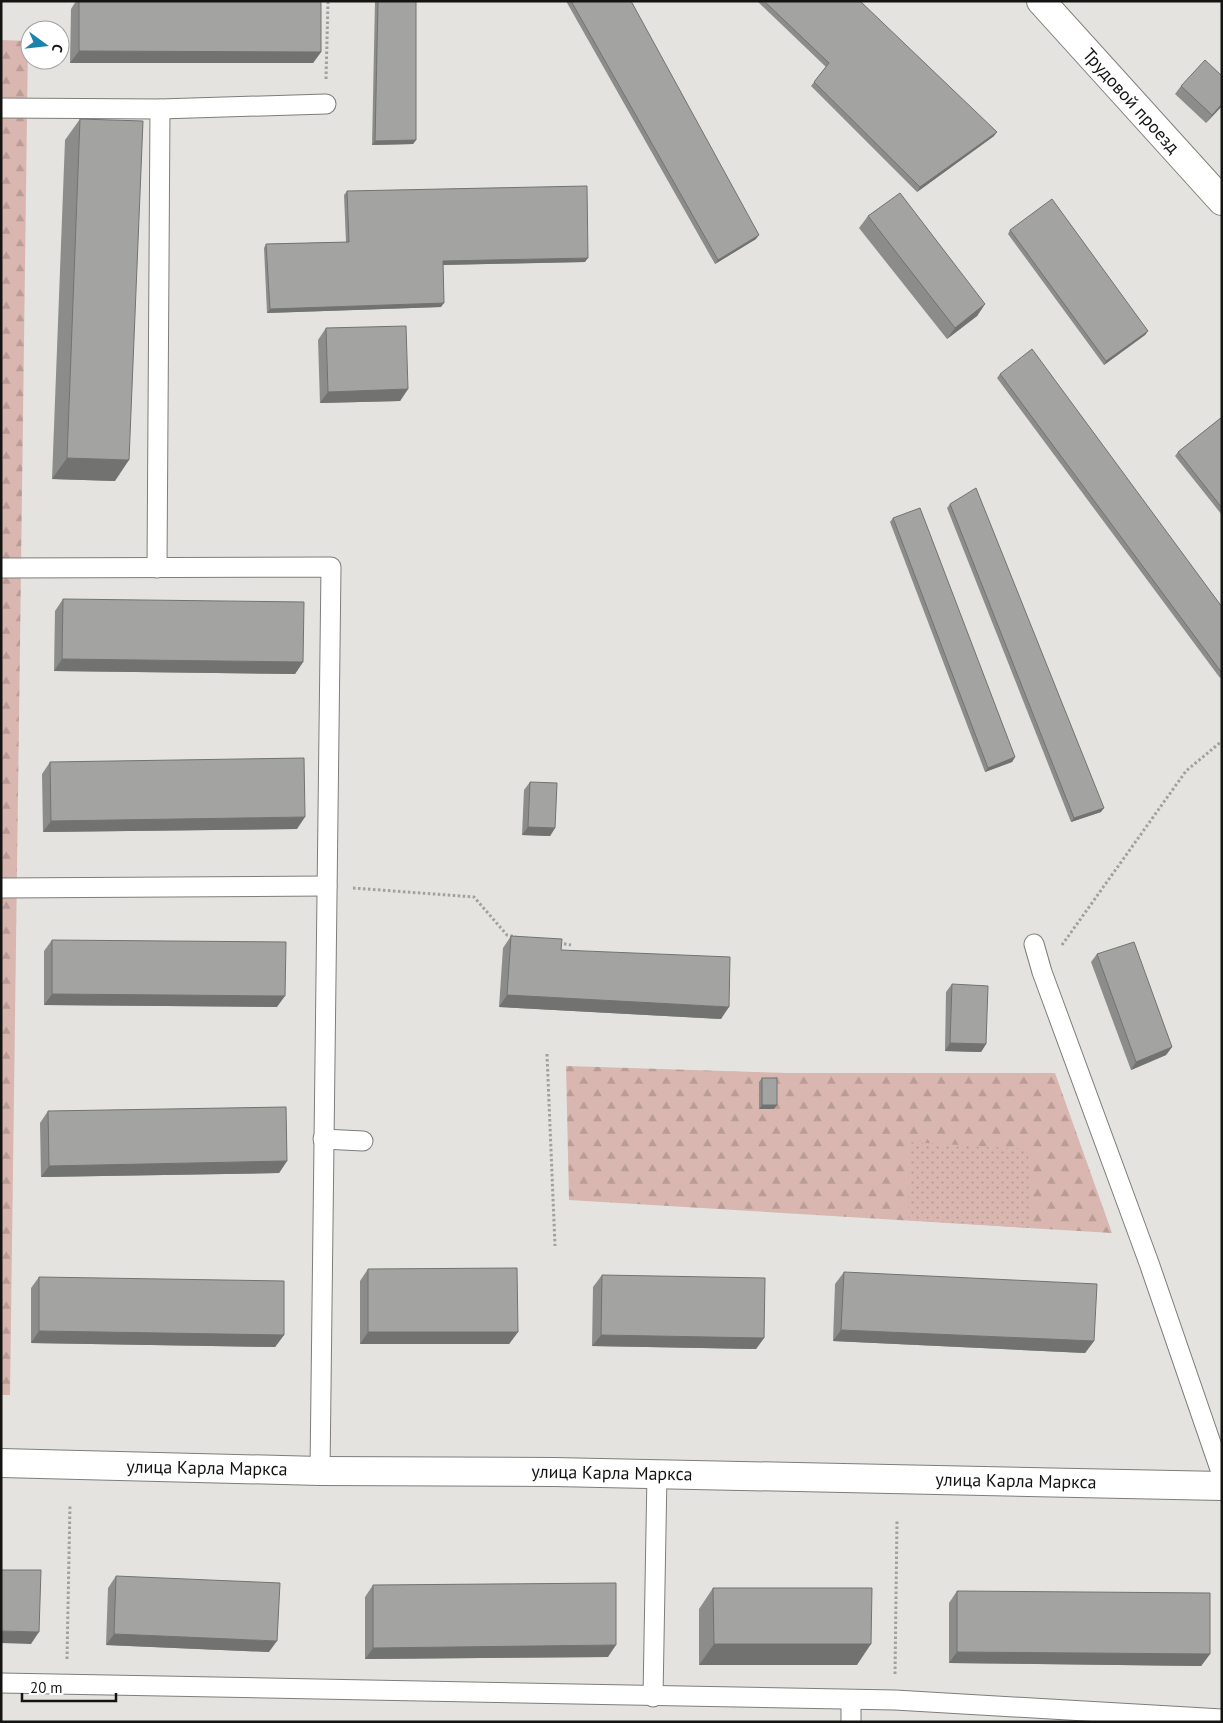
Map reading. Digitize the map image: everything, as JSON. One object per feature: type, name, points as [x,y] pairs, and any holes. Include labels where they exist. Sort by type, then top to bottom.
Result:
[{"type":"main road","name":"Трудовой проезд","points":[[1041,1],[1222,200]]},
{"type":"main road","name":"улица Карла Маркса","points":[[1,1463],[320,1471],[554,1472],[1222,1486]]},
{"type":"lane","points":[[1,108],[160,109],[326,104]]},
{"type":"lane","points":[[157,568],[160,109]]},
{"type":"lane","points":[[1,568],[331,567],[320,1471]]},
{"type":"lane","points":[[1,888],[327,886]]},
{"type":"lane","points":[[1034,944],[1042,972],[1149,1263],[1222,1475]]},
{"type":"lane","points":[[324,1140],[363,1141]]},
{"type":"lane","points":[[653,1696],[657,1474]]},
{"type":"lane","points":[[1,1683],[851,1701],[895,1700],[1222,1719]]},
{"type":"lane","points":[[851,1701],[852,1722]]},
{"type":"path","points":[[326,104],[328,1]]},
{"type":"path","points":[[1042,972],[1186,770],[1222,741]]},
{"type":"path","points":[[327,886],[474,897],[506,935],[525,938]]},
{"type":"path","points":[[552,942],[571,945]]},
{"type":"path","points":[[547,1054],[555,1246]]},
{"type":"path","points":[[67,1684],[70,1504]]},
{"type":"path","points":[[895,1700],[897,1520]]},
{"type":"green space","points":[[1,40],[20,41],[20,70],[28,70],[10,1395],[1,1395]]},
{"type":"green space","points":[[566,1066],[787,1073],[1055,1073],[1112,1233],[569,1200]]},
{"type":"green space","points":[[909,1142],[1028,1149],[1030,1228],[908,1220]]},
{"type":"building","points":[[79,1],[321,1],[321,52],[79,51]]},
{"type":"building","points":[[378,1],[416,1],[416,140],[375,141]]},
{"type":"building","points":[[571,1],[631,1],[759,235],[718,260]]},
{"type":"building","points":[[764,1],[860,1],[997,132],[920,187],[814,82],[829,63]]},
{"type":"building","points":[[1205,60],[1222,76],[1222,104],[1212,115],[1181,86]]},
{"type":"building","points":[[80,119],[143,121],[129,460],[67,458]]},
{"type":"building","points":[[587,186],[588,258],[443,261],[444,303],[270,309],[266,244],[349,242],[347,191]]},
{"type":"building","points":[[900,193],[985,304],[955,328],[868,216]]},
{"type":"building","points":[[1052,199],[1148,331],[1106,361],[1010,230]]},
{"type":"building","points":[[406,326],[408,389],[328,392],[326,328]]},
{"type":"building","points":[[1032,349],[1222,607],[1222,673],[1000,374]]},
{"type":"building","points":[[1222,417],[1222,508],[1178,452]]},
{"type":"building","points":[[976,488],[1104,808],[1074,818],[950,504]]},
{"type":"building","points":[[920,508],[1015,757],[988,768],[893,518]]},
{"type":"building","points":[[63,599],[304,602],[303,662],[62,659]]},
{"type":"building","points":[[304,758],[305,817],[51,821],[50,762]]},
{"type":"building","points":[[530,782],[557,783],[555,828],[528,827]]},
{"type":"building","points":[[511,936],[562,939],[561,950],[730,957],[729,1007],[507,995]]},
{"type":"building","points":[[52,940],[286,942],[285,996],[52,994]]},
{"type":"building","points":[[1134,942],[1172,1047],[1136,1062],[1097,954]]},
{"type":"building","points":[[952,984],[988,986],[986,1044],[950,1043]]},
{"type":"building","points":[[762,1078],[777,1078],[777,1105],[762,1105]]},
{"type":"building","points":[[286,1107],[287,1161],[49,1166],[48,1111]]},
{"type":"building","points":[[517,1268],[518,1332],[368,1332],[368,1269]]},
{"type":"building","points":[[844,1272],[1097,1284],[1094,1341],[841,1330]]},
{"type":"building","points":[[602,1275],[765,1278],[764,1338],[601,1335]]},
{"type":"building","points":[[39,1277],[284,1281],[284,1335],[39,1331]]},
{"type":"building","points":[[1,1570],[41,1570],[39,1632],[1,1631]]},
{"type":"building","points":[[116,1576],[280,1583],[277,1641],[114,1634]]},
{"type":"building","points":[[616,1583],[616,1645],[373,1648],[373,1585]]},
{"type":"building","points":[[713,1588],[872,1588],[871,1644],[714,1644]]},
{"type":"building","points":[[957,1591],[1210,1593],[1210,1654],[957,1652]]}]
